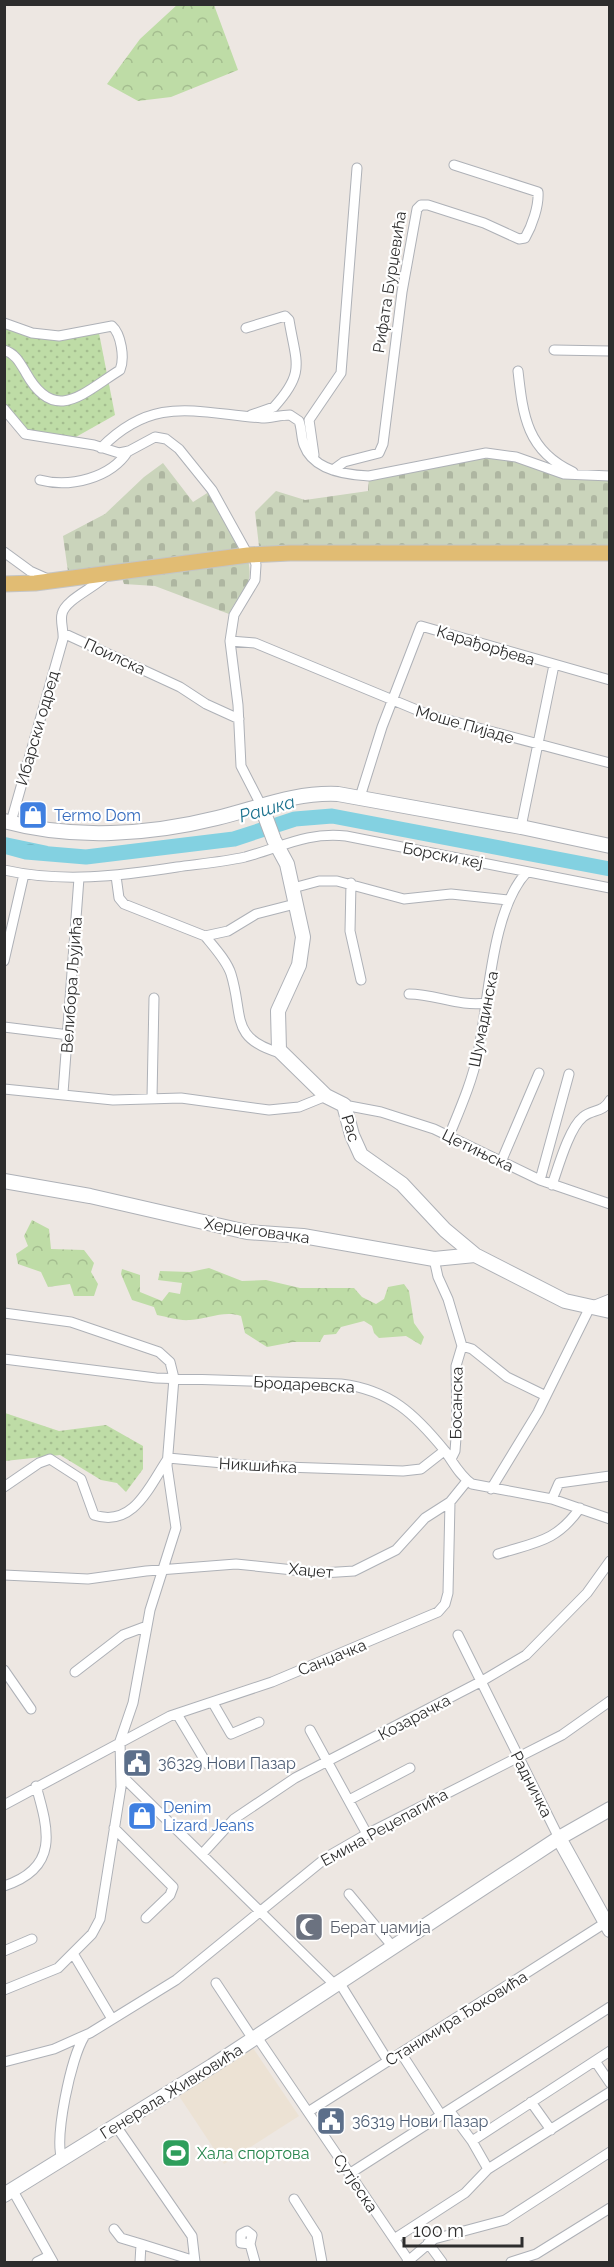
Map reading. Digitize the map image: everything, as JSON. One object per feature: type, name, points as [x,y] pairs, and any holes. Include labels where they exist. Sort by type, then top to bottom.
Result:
[{"type":"main road","points":[[4,584],[55,581],[251,555],[326,552],[609,553]]},
{"type":"street","name":"Рифата Бурџевића","points":[[333,470],[344,462],[379,453],[383,444],[402,292],[417,209],[421,205],[428,206],[484,222],[519,239],[525,238],[529,232],[538,199],[537,192],[454,165]]},
{"type":"street","points":[[314,458],[309,420],[341,373],[357,168]]},
{"type":"street","points":[[246,328],[285,316],[289,320],[297,360],[293,384],[279,398],[276,405],[248,416]]},
{"type":"street","points":[[4,323],[32,333],[64,336],[109,325],[117,330],[123,357],[120,370],[69,401],[55,401],[41,395],[15,355],[4,350]]},
{"type":"street","points":[[554,350],[609,351]]},
{"type":"street","points":[[518,371],[526,426],[547,458],[576,476]]},
{"type":"street","points":[[4,409],[25,434],[101,448],[111,452],[128,451],[155,437],[166,439],[176,446],[212,490],[256,565],[255,580],[234,615],[230,641],[239,719],[241,766],[287,864],[302,929],[303,951],[278,1011],[277,1030],[280,1053]]},
{"type":"street","points":[[101,448],[132,422],[151,413],[211,411],[248,416],[295,417],[301,426],[304,444],[314,458],[333,470],[369,476],[486,453],[516,457],[547,469],[576,476],[609,476]]},
{"type":"street","points":[[40,480],[64,483],[110,470],[121,463],[128,451]]},
{"type":"street","points":[[4,552],[30,571],[55,581]]},
{"type":"street","name":"Поилска","points":[[108,573],[96,586],[65,608],[62,615],[63,633],[180,687],[206,704],[239,719]]},
{"type":"street","name":"Карађорђева","points":[[392,702],[418,630],[424,626],[609,680]]},
{"type":"street","name":"Ибарски одред","points":[[8,822],[63,633]]},
{"type":"street","name":"Моше Пијаде","points":[[230,641],[255,644],[392,702],[456,723],[609,763]]},
{"type":"street","name":"Карађорђева","points":[[545,706],[554,665]]},
{"type":"street","points":[[360,796],[392,702]]},
{"type":"street","name":"Моше Пијаде","points":[[521,827],[545,706]]},
{"type":"street","points":[[8,822],[64,832],[103,833],[206,821],[263,809],[315,793],[360,796],[609,846]]},
{"type":"street","name":"Борски кеј","points":[[4,870],[24,874],[79,878],[116,876],[238,858],[276,842],[308,836],[336,835],[609,888]]},
{"type":"street","name":"Шумадинска","points":[[449,1136],[474,1071],[508,900],[514,888],[528,872]]},
{"type":"street","points":[[4,961],[24,874]]},
{"type":"street","points":[[116,876],[119,898],[124,904],[205,936],[228,931],[256,914],[295,904]]},
{"type":"street","name":"Велибора Љујића","points":[[63,1093],[79,878]]},
{"type":"street","points":[[293,888],[319,881],[351,883],[404,899],[451,894],[508,900]]},
{"type":"street","points":[[351,883],[350,931],[362,980]]},
{"type":"street","name":"Рас","points":[[205,936],[230,972],[237,1016],[243,1032],[258,1045],[280,1053],[326,1096],[344,1105],[352,1135],[361,1155],[402,1184],[445,1230],[475,1255]]},
{"type":"street","points":[[409,994],[428,994],[473,1005],[486,1003]]},
{"type":"street","points":[[152,1098],[154,998]]},
{"type":"street","points":[[4,1027],[69,1035]]},
{"type":"street","points":[[501,1162],[539,1073]]},
{"type":"street","points":[[540,1180],[569,1074]]},
{"type":"street","points":[[4,1089],[63,1093],[113,1100],[192,1099],[278,1110],[308,1104],[326,1096]]},
{"type":"street","points":[[552,1185],[564,1151],[579,1122],[584,1116],[604,1108],[609,1100]]},
{"type":"street","name":"Цетињска","points":[[344,1105],[388,1114],[449,1136],[540,1180],[609,1204]]},
{"type":"street","name":"Херцеговачка","points":[[4,1181],[100,1198],[233,1230],[303,1236],[434,1259],[475,1255]]},
{"type":"street","points":[[475,1255],[565,1301],[609,1311]]},
{"type":"street","name":"Босанска","points":[[434,1259],[462,1346],[456,1366],[457,1430],[451,1459]]},
{"type":"street","points":[[491,1489],[538,1412],[590,1307],[609,1299]]},
{"type":"street","points":[[4,1313],[71,1323],[159,1352],[170,1362],[174,1378],[168,1458],[176,1528],[147,1626],[134,1703],[120,1741],[122,1775],[98,1924],[74,1954],[58,1968],[4,1990]]},
{"type":"street","name":"Босанска","points":[[462,1346],[472,1349],[507,1377],[546,1396]]},
{"type":"street","name":"Бродаревска","points":[[4,1359],[141,1377],[341,1384],[363,1387],[382,1393],[393,1400],[444,1450],[467,1481]]},
{"type":"street","name":"Никшићка","points":[[168,1458],[256,1466],[403,1472],[421,1469],[444,1450]]},
{"type":"street","points":[[4,1486],[39,1463],[50,1459],[81,1479],[94,1515],[113,1518],[132,1510],[168,1458]]},
{"type":"street","points":[[552,1499],[559,1483],[609,1476]]},
{"type":"street","points":[[467,1481],[491,1489],[552,1499],[609,1519]]},
{"type":"street","name":"Хаџет","points":[[4,1575],[88,1579],[243,1564],[322,1573],[358,1571],[396,1550],[425,1518],[450,1502],[467,1481]]},
{"type":"street","name":"Санџачка","points":[[4,1805],[120,1741],[177,1714],[213,1703],[338,1655],[441,1609],[448,1593],[450,1502]]},
{"type":"street","points":[[498,1554],[556,1535],[567,1526],[580,1508]]},
{"type":"street","name":"Козарачка","points":[[202,1853],[220,1832],[249,1807],[295,1778],[514,1664],[543,1640],[587,1593],[609,1561]]},
{"type":"street","points":[[75,1672],[123,1635],[147,1626]]},
{"type":"street","name":"Радничка","points":[[458,1635],[559,1838],[607,1927]]},
{"type":"street","points":[[4,1670],[32,1709]]},
{"type":"street","name":"Емина Реџепагића","points":[[4,2062],[54,2049],[84,2037],[176,1980],[315,1865],[367,1834],[573,1728],[609,1701]]},
{"type":"street","points":[[213,1703],[231,1734],[259,1722]]},
{"type":"street","points":[[177,1714],[207,1764]]},
{"type":"street","points":[[310,1730],[367,1834]]},
{"type":"street","points":[[348,1800],[410,1768]]},
{"type":"street","points":[[122,1775],[261,1912],[337,1983],[388,2061]]},
{"type":"street","points":[[4,1886],[23,1880],[46,1853],[47,1826],[36,1786]]},
{"type":"street","name":"Генерала Живковића","points":[[9,2193],[255,2038],[559,1838],[609,1809]]},
{"type":"street","points":[[114,1828],[173,1887],[170,1895],[146,1918]]},
{"type":"street","points":[[349,1894],[393,1947]]},
{"type":"street","name":"Станимира Ђоковића","points":[[308,2112],[607,1927]]},
{"type":"street","points":[[4,1951],[32,1939]]},
{"type":"street","points":[[74,1954],[112,2019]]},
{"type":"street","name":"Сутјеска","points":[[216,1983],[308,2112],[408,2262],[428,2243],[505,2220],[609,2152]]},
{"type":"street","points":[[350,2174],[609,2007]]},
{"type":"street","points":[[62,2160],[61,2133],[74,2066],[84,2037]]},
{"type":"street","points":[[473,2140],[609,2051]]},
{"type":"street","points":[[401,2053],[445,2113],[473,2140],[488,2169]]},
{"type":"street","points":[[595,2061],[609,2083]]},
{"type":"street","points":[[394,2239],[465,2193],[488,2169],[609,2092]]},
{"type":"street","points":[[531,2102],[551,2130]]},
{"type":"street","points":[[114,2229],[121,2238],[195,2262],[195,2245],[189,2232],[116,2126]]},
{"type":"street","points":[[9,2193],[51,2259],[36,2262]]},
{"type":"street","points":[[294,2199],[317,2235],[322,2262]]},
{"type":"street","points":[[511,2262],[536,2254],[609,2208]]},
{"type":"street","points":[[428,2243],[442,2262]]},
{"type":"street","points":[[140,2262],[141,2244]]},
{"type":"street","points":[[250,2244],[255,2262]]},
{"type":"shaded area","points":[[253,2048],[299,2116],[224,2164],[179,2096]]},
{"type":"green space","points":[[178,4],[214,5],[238,70],[171,97],[138,101],[107,84],[140,39]]},
{"type":"green space","points":[[4,323],[59,336],[98,328],[115,415],[67,442],[34,437],[5,409]]},
{"type":"green space","points":[[486,453],[547,469],[609,476],[609,553],[260,555],[255,512],[276,491],[305,500],[368,491],[369,476]]},
{"type":"green space","points":[[163,463],[193,502],[212,490],[240,537],[249,564],[249,576],[246,587],[229,614],[155,586],[124,584],[120,572],[69,579],[63,536],[105,514],[144,477]]},
{"type":"green space","points":[[32,1220],[49,1229],[51,1249],[84,1250],[94,1263],[91,1272],[98,1284],[94,1296],[74,1296],[70,1284],[48,1287],[41,1272],[18,1264],[16,1254],[28,1246],[24,1236]]},
{"type":"green space","points":[[209,1268],[242,1281],[266,1280],[300,1288],[354,1288],[362,1297],[376,1304],[384,1299],[388,1287],[404,1284],[409,1291],[414,1323],[424,1337],[421,1345],[406,1336],[379,1338],[372,1326],[364,1321],[341,1327],[336,1334],[324,1335],[320,1342],[293,1342],[267,1347],[245,1333],[241,1316],[235,1314],[186,1320],[157,1315],[154,1307],[132,1300],[121,1274],[122,1269],[140,1275],[140,1292],[162,1301],[169,1292],[180,1294],[182,1283],[158,1280],[160,1271],[190,1272]]},
{"type":"green space","points":[[5,1413],[59,1431],[106,1425],[143,1446],[143,1469],[126,1492],[117,1483],[101,1480],[60,1455],[5,1461]]},
{"type":"water","points":[[5,837],[48,846],[44,857],[5,849]]},
{"type":"waterway","name":"Рашка","points":[[4,846],[26,852],[86,857],[234,839],[295,819],[332,816],[610,869]]},
{"type":"place","name":"Termo Dom","points":[[33,815]]},
{"type":"place","name":"36329 Нови Пазар","points":[[137,1763]]},
{"type":"place","name":"Denim Lizard Jeans","points":[[142,1816]]},
{"type":"place","name":"Берат џамија","points":[[309,1927]]},
{"type":"place","name":"36319 Нови Пазар","points":[[331,2121]]},
{"type":"place","name":"Хала спортова","points":[[176,2153]]}]
